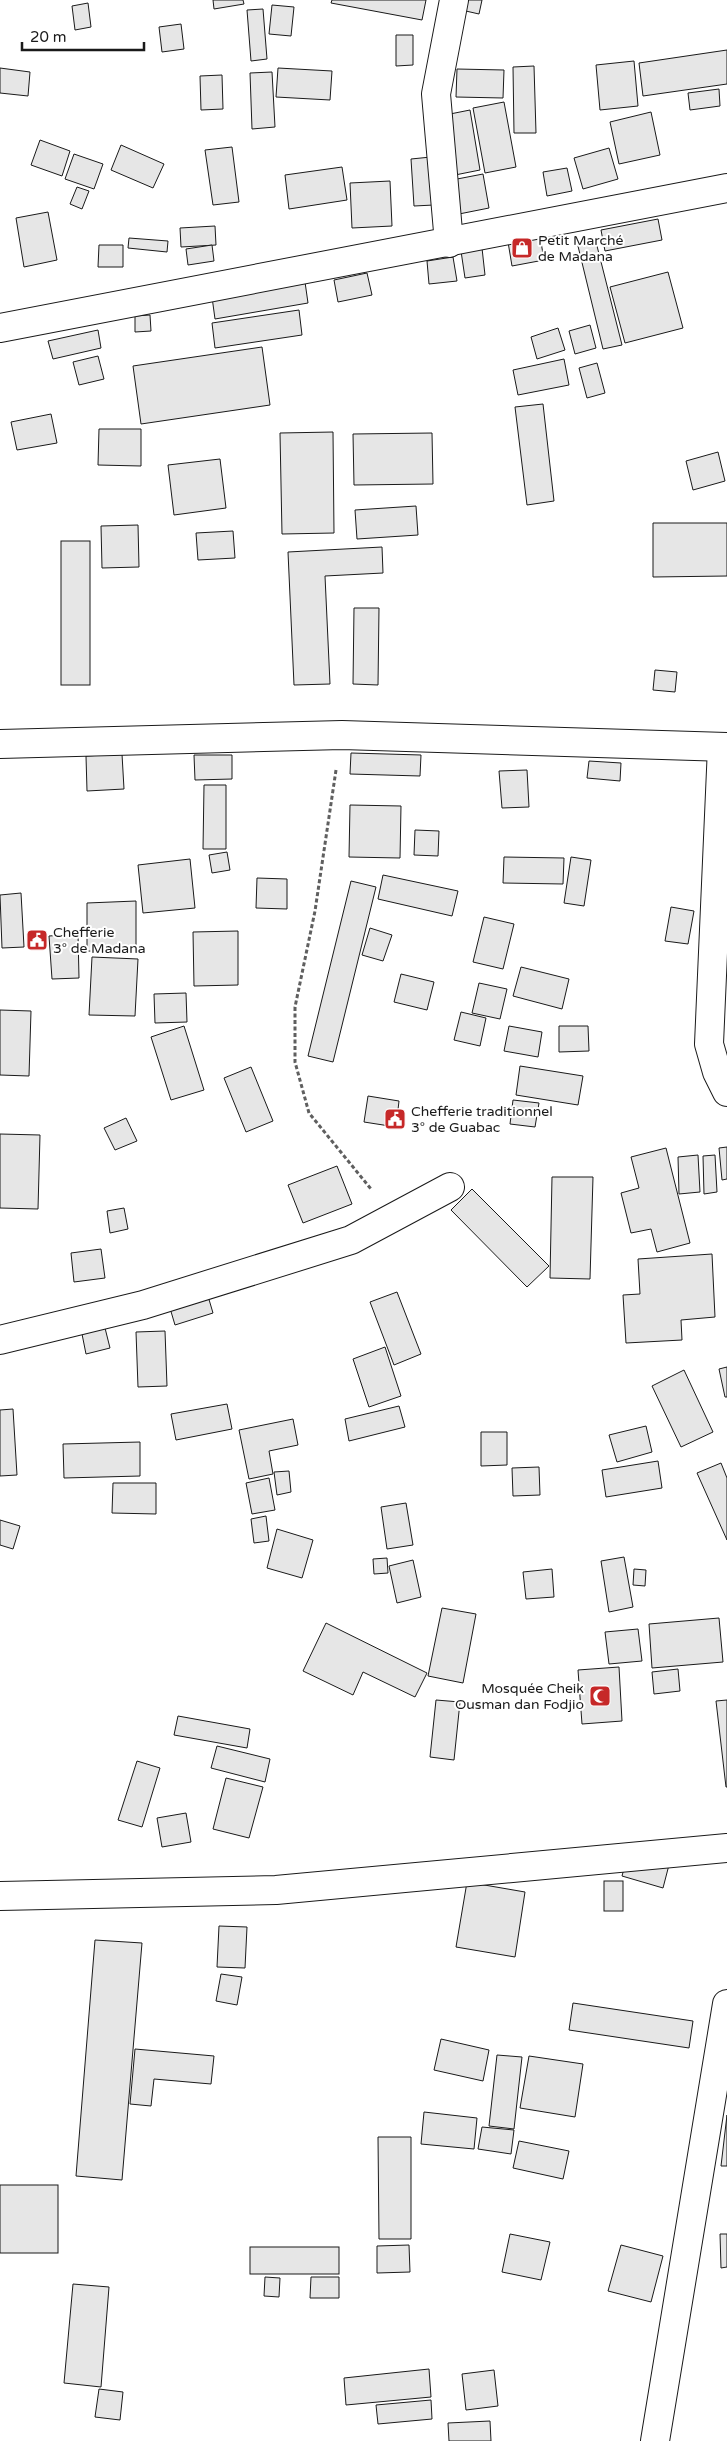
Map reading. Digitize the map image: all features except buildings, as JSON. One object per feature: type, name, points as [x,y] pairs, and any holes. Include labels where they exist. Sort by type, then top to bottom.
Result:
[{"type":"street","points":[[449,243],[436,94],[454,0]]},
{"type":"street","points":[[0,328],[727,188]]},
{"type":"street","points":[[0,744],[342,735],[725,747],[709,1044],[717,1072],[727,1092]]},
{"type":"street","points":[[0,1340],[143,1305],[351,1240],[450,1187]]},
{"type":"street","points":[[0,1896],[276,1890],[727,1848]]},
{"type":"street","points":[[655,2441],[727,2004]]},
{"type":"path","points":[[342,735],[314,911],[295,1007],[296,1062],[309,1113],[393,1216]]},
{"type":"place","name":"Petit Marché de Madana","points":[[522,248]]},
{"type":"place","name":"Chefferie 3° de Madana","points":[[37,940]]},
{"type":"place","name":"Chefferie traditionnel 3° de Guabac","points":[[395,1119]]},
{"type":"place","name":"Mosquée Cheik Ousman dan Fodjio","points":[[600,1696]]}]
